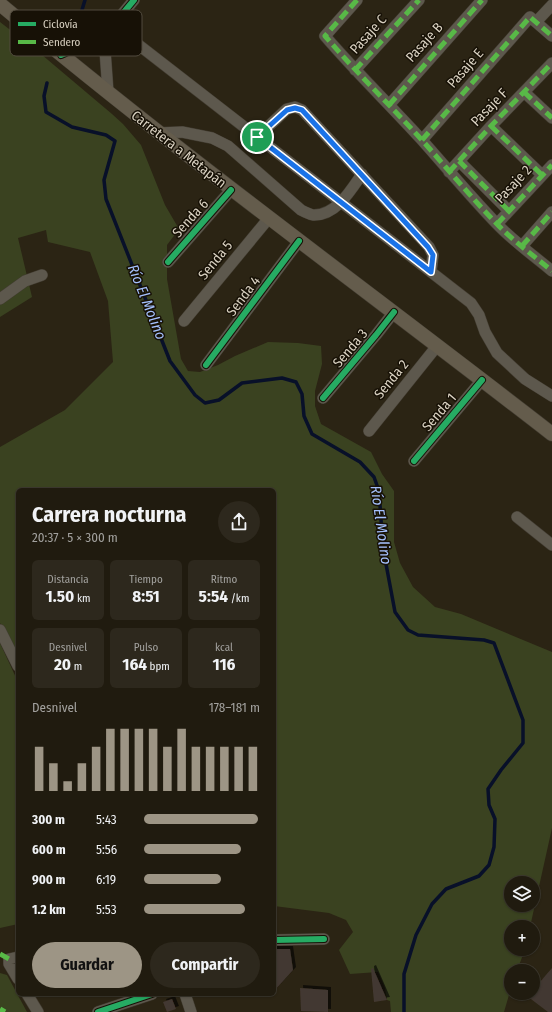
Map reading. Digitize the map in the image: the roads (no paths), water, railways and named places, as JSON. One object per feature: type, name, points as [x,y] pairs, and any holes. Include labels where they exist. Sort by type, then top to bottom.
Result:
[{"type":"main road","name":"Carretera a Metapán","points":[[0,4],[10,12]]},
{"type":"main road","name":"Carretera a Metapán","points":[[62,56],[231,190],[394,312],[552,434]]},
{"type":"street","points":[[126,10],[134,0]]},
{"type":"street","points":[[357,0],[325,36],[355,70],[422,140],[497,224],[552,270]]},
{"type":"street","name":"Pasaje C","points":[[355,70],[419,0]]},
{"type":"street","name":"Pasaje B","points":[[388,105],[482,0]]},
{"type":"street","name":"Pasaje E","points":[[422,140],[533,19],[552,5]]},
{"type":"street","points":[[533,19],[552,36]]},
{"type":"street","points":[[142,48],[470,303],[479,315],[485,332],[497,353],[525,379],[552,396]]},
{"type":"street","points":[[105,56],[108,92]]},
{"type":"street","name":"Pasaje F","points":[[449,172],[552,63]]},
{"type":"street","points":[[524,92],[552,118]]},
{"type":"street","points":[[257,137],[287,110],[295,108],[302,110],[428,247],[433,255],[431,272]]},
{"type":"street","points":[[491,126],[542,175]]},
{"type":"street","points":[[158,133],[182,132],[212,138],[228,146],[301,210],[311,215],[322,214],[342,202],[362,174]]},
{"type":"street","points":[[460,161],[509,210]]},
{"type":"street","name":"Pasaje 2","points":[[497,224],[552,165]]},
{"type":"street","name":"Senda 6","points":[[168,262],[231,190]]},
{"type":"street","points":[[522,246],[552,212]]},
{"type":"street","name":"Senda 5","points":[[184,321],[269,218]]},
{"type":"street","name":"Senda 4","points":[[206,365],[299,241]]},
{"type":"street","points":[[0,299],[25,281],[42,275]]},
{"type":"street","name":"Senda 3","points":[[323,398],[394,312]]},
{"type":"street","name":"Senda 2","points":[[369,431],[437,346]]},
{"type":"street","name":"Senda 1","points":[[414,461],[482,380]]},
{"type":"street","points":[[517,517],[552,545]]},
{"type":"street","points":[[0,630],[16,662]]},
{"type":"street","points":[[276,940],[324,939]]},
{"type":"street","points":[[16,957],[9,959],[9,964],[16,976]]},
{"type":"street","points":[[28,996],[38,1012]]},
{"type":"street","points":[[98,1012],[146,996]]},
{"type":"street","points":[[186,996],[191,1012]]},
{"type":"waterway","name":"Río El Molino","points":[[82,10],[85,0]]},
{"type":"waterway","name":"Río El Molino","points":[[47,83],[44,96],[46,112],[72,127],[106,135],[115,141],[104,180],[106,199],[170,361],[195,395],[205,403],[219,400],[242,383],[282,378],[296,382],[302,394],[304,416],[312,434],[360,462],[374,477],[379,491],[383,548],[395,612],[408,630],[418,635],[484,640],[494,643],[523,720],[523,743],[488,789],[489,805],[495,819],[494,847],[489,865],[479,876],[446,889],[432,904],[416,935],[404,974],[404,1012]]}]
